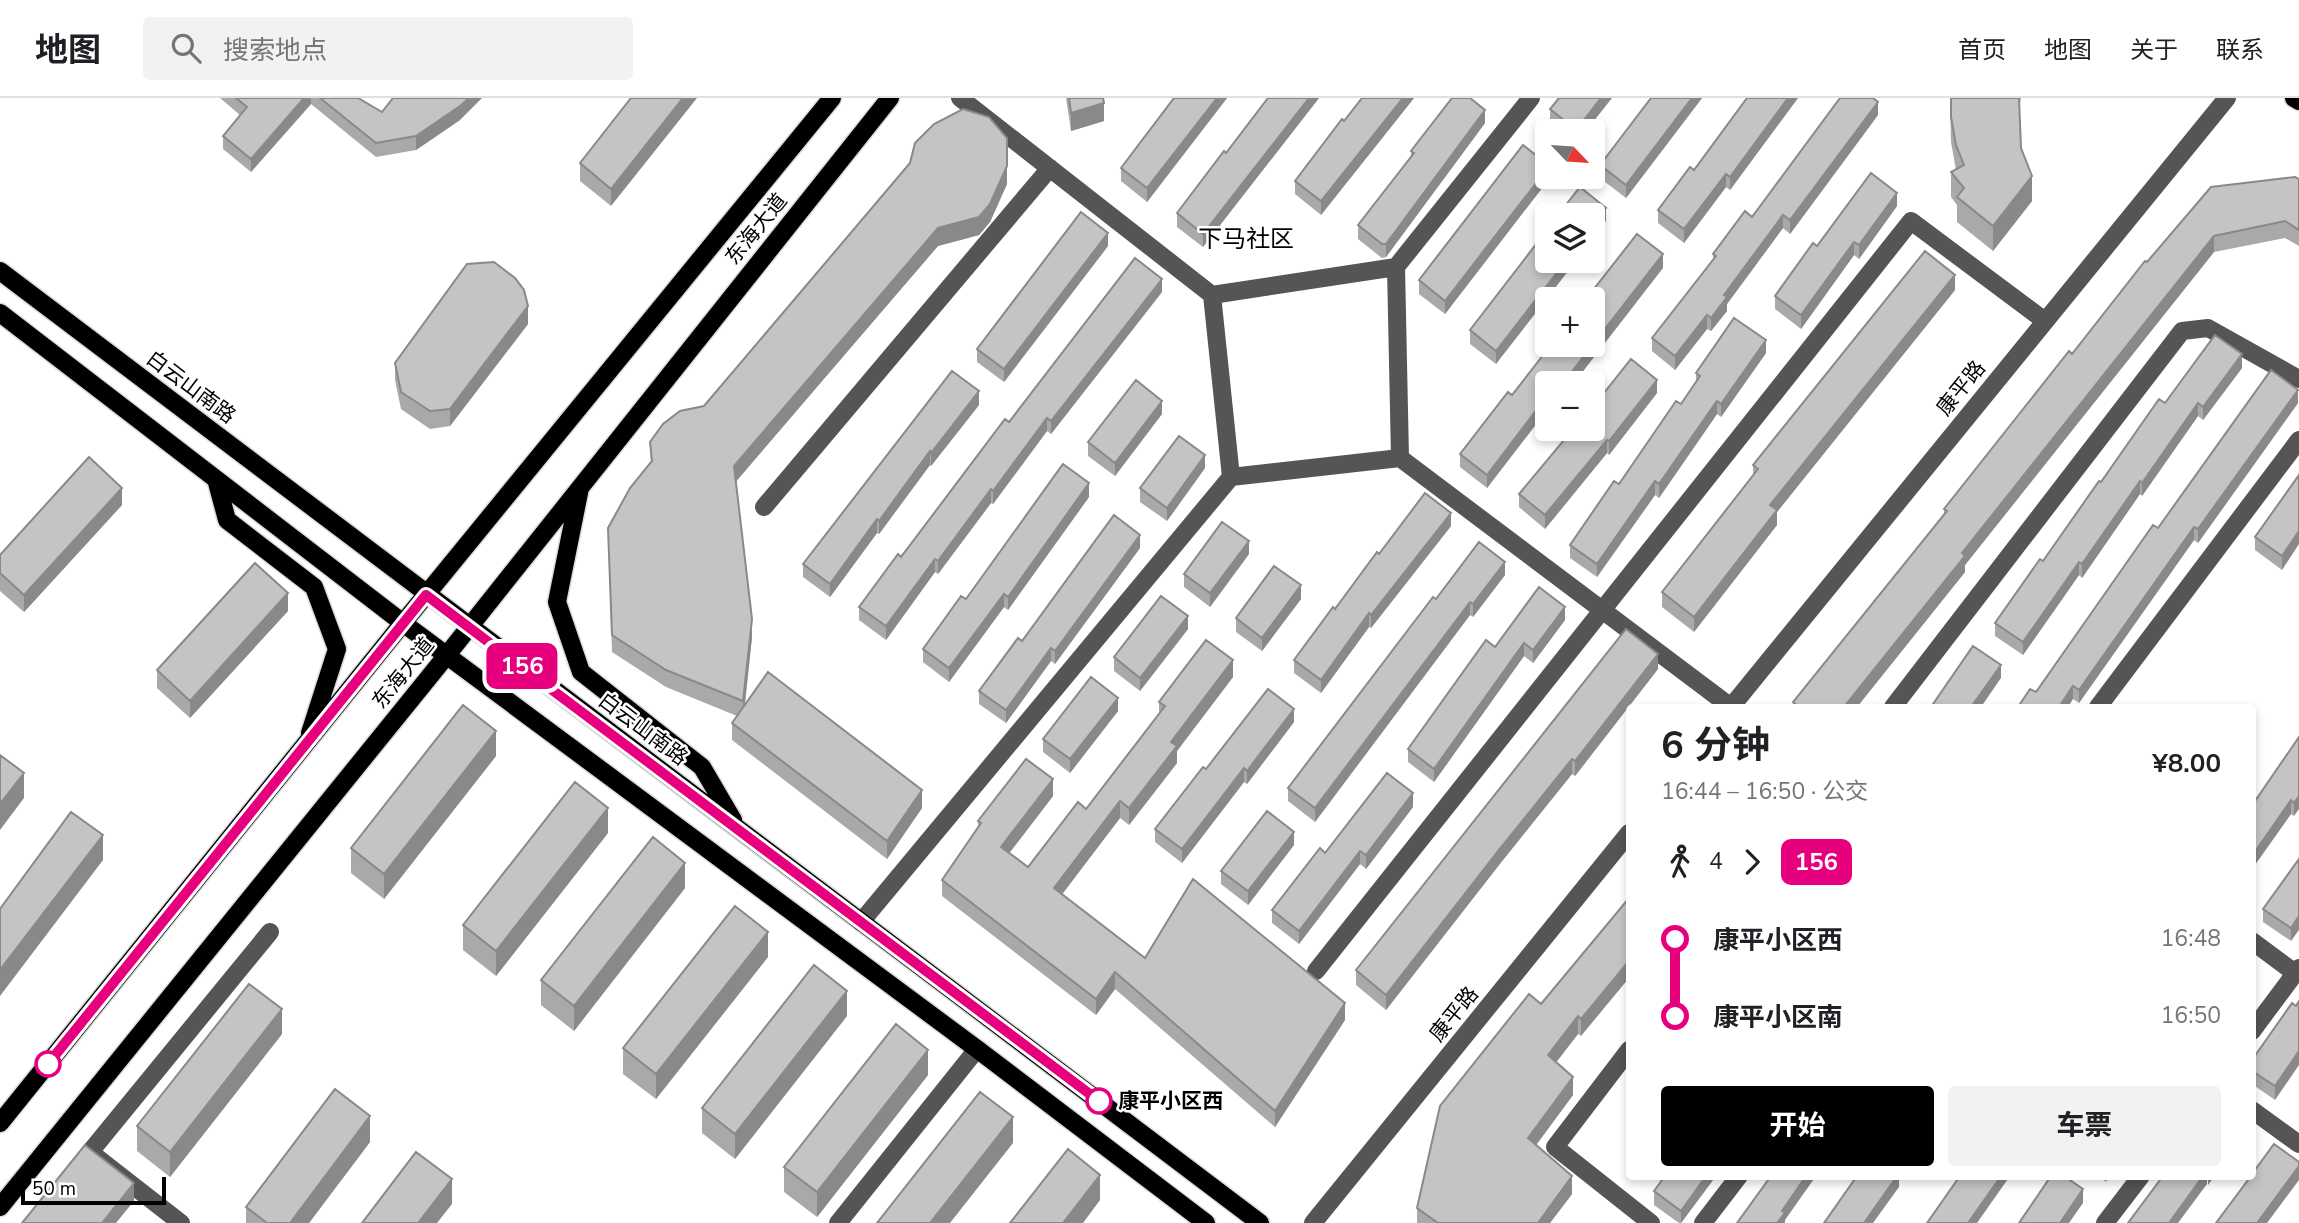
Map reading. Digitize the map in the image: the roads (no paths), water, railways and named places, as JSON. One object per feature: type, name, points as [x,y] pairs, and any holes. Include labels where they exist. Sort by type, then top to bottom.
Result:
[{"type":"main road","name":"东海大道","points":[[0,1123],[307,745],[403,622],[832,98]]},
{"type":"main road","name":"东海大道","points":[[0,1207],[447,654],[890,98]]},
{"type":"main road","points":[[2294,98],[2299,101]]},
{"type":"main road","name":"白云山南路","points":[[0,271],[1260,1223]]},
{"type":"main road","points":[[0,313],[403,622],[1206,1223]]},
{"type":"main road","points":[[216,478],[227,520],[314,587],[337,649],[307,745]]},
{"type":"main road","points":[[580,485],[557,601],[581,672],[702,767],[739,829]]},
{"type":"street","points":[[961,98],[1212,295],[1231,477]]},
{"type":"street","points":[[1400,458],[1396,267],[1531,98]]},
{"type":"street","name":"康平路","points":[[1733,704],[2227,98]]},
{"type":"street","points":[[764,507],[1050,168]]},
{"type":"street","points":[[1316,971],[1911,221],[2045,321]]},
{"type":"street","points":[[1212,295],[1396,267]]},
{"type":"street","points":[[1895,704],[2182,331],[2208,328],[2299,379]]},
{"type":"street","points":[[2100,704],[2299,440]]},
{"type":"street","points":[[861,922],[1231,477],[1400,458],[1727,704]]},
{"type":"street","name":"康平路","points":[[1313,1223],[1626,837]]},
{"type":"street","points":[[181,1223],[90,1152],[270,932]]},
{"type":"street","points":[[2256,944],[2297,970],[2256,1026]]},
{"type":"street","points":[[838,1223],[977,1049]]},
{"type":"street","points":[[1626,1055],[1555,1147],[1651,1223]]},
{"type":"street","points":[[2256,1113],[2299,1144]]},
{"type":"street","points":[[1703,1223],[1736,1180]]},
{"type":"street","points":[[2105,1223],[2138,1180]]},
{"type":"place","name":"康平小区西","points":[[1099,1101]]},
{"type":"district","name":"下马社区","points":[[1246,239]]}]
